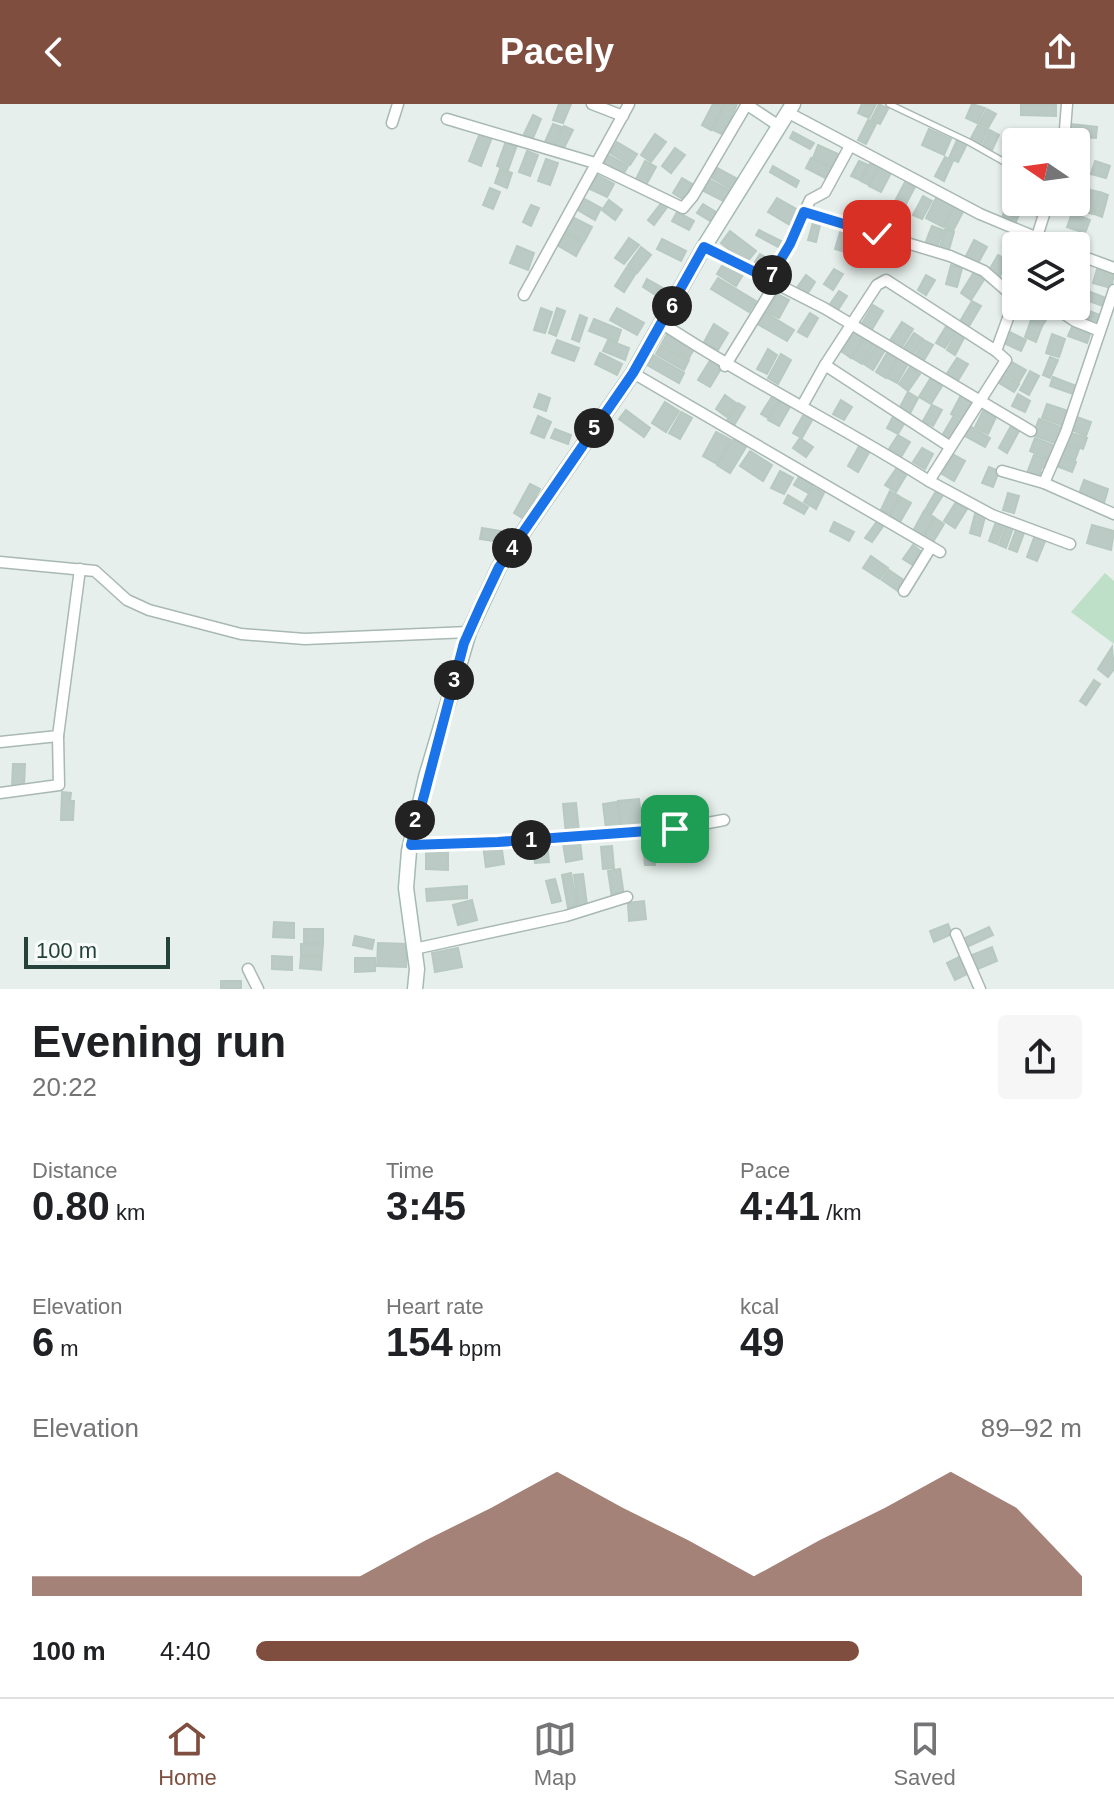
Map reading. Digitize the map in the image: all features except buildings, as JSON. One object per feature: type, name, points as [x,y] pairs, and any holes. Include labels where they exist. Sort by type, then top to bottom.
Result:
[{"type":"main road","points":[[415,989],[414,949],[406,888],[411,845],[426,777],[469,632],[499,567],[633,373],[704,247],[790,108]]},
{"type":"street","points":[[392,123],[398,104]]},
{"type":"street","points":[[592,104],[623,116]]},
{"type":"street","points":[[524,295],[629,104]]},
{"type":"street","points":[[447,119],[595,163],[683,208],[746,104],[779,126]]},
{"type":"street","points":[[1065,128],[1067,104]]},
{"type":"street","points":[[790,108],[850,146],[1016,232]]},
{"type":"street","points":[[725,366],[773,281],[810,200],[825,192],[850,146]]},
{"type":"street","points":[[804,212],[950,256],[984,271],[1002,286]]},
{"type":"street","points":[[704,247],[773,281],[1031,431]]},
{"type":"street","points":[[1090,259],[1114,268]]},
{"type":"street","points":[[802,406],[877,285],[886,280],[1006,360],[929,481]]},
{"type":"street","points":[[1044,483],[1114,290]]},
{"type":"street","points":[[996,351],[1007,320]]},
{"type":"street","points":[[1073,320],[1100,331]]},
{"type":"street","points":[[663,324],[725,366],[802,406],[929,481],[992,515],[1070,544]]},
{"type":"street","points":[[825,365],[949,446]]},
{"type":"street","points":[[633,373],[936,549],[904,591]]},
{"type":"street","points":[[1002,471],[1044,483],[1114,514]]},
{"type":"street","points":[[0,562],[95,571],[127,600],[149,610],[241,634],[305,639],[436,631],[469,632]]},
{"type":"street","points":[[0,793],[37,791],[59,785],[58,736],[80,569]]},
{"type":"street","points":[[0,742],[58,736]]},
{"type":"street","points":[[411,845],[675,829],[724,820]]},
{"type":"street","points":[[414,949],[566,916],[627,897]]},
{"type":"street","points":[[956,934],[980,989]]},
{"type":"street","points":[[248,969],[258,989]]},
{"type":"lane","points":[[889,104],[1002,161]]},
{"type":"green space","points":[[1105,573],[1114,581],[1114,644],[1071,612]]},
{"type":"route","points":[[675,829],[453,845],[411,845],[426,777],[464,643],[499,567],[633,373],[704,247],[769,279],[790,244],[804,212],[877,234]]}]
